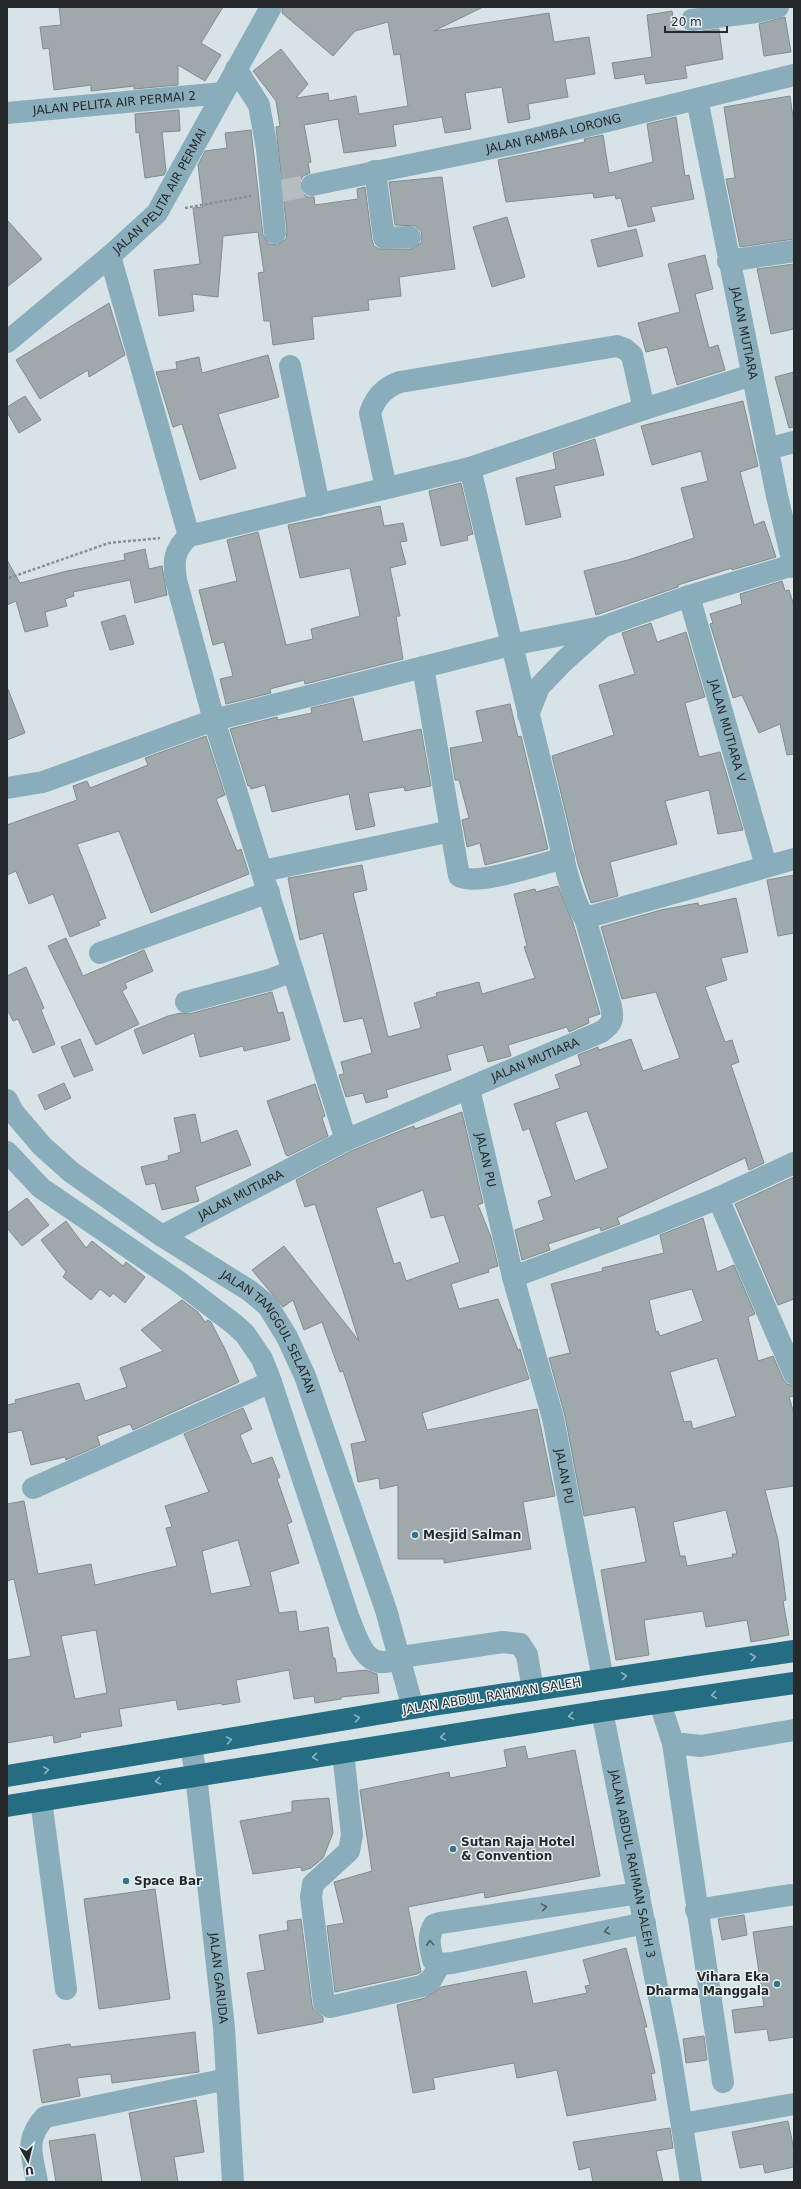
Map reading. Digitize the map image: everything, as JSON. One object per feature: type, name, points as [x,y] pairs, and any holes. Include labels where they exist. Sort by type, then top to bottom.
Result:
[{"type":"highway","name":"JALAN ABDUL RAHMAN SALEH","points":[[7,1776],[191,1747],[413,1708],[794,1651]]},
{"type":"highway","points":[[7,1806],[602,1711],[794,1683]]},
{"type":"street","name":"JALAN PELITA AIR PERMAI","points":[[7,342],[110,256],[157,212],[271,7]]},
{"type":"street","points":[[692,20],[757,12],[778,7]]},
{"type":"street","points":[[236,69],[259,105],[267,149],[275,234]]},
{"type":"street","name":"JALAN RAMBA LORONG","points":[[312,185],[526,141],[794,75]]},
{"type":"street","name":"JALAN PELITA AIR PERMAI 2","points":[[7,113],[223,93]]},
{"type":"street","name":"JALAN MUTIARA","points":[[697,99],[728,261],[767,449],[794,566]]},
{"type":"street","points":[[375,171],[384,238],[410,237]]},
{"type":"street","points":[[728,261],[794,251]]},
{"type":"street","points":[[110,256],[184,541],[174,567],[176,580],[214,720],[263,871],[346,1140]]},
{"type":"street","points":[[386,488],[370,413],[381,394],[390,386],[400,382],[617,346],[625,349],[632,355],[644,409]]},
{"type":"street","points":[[290,366],[319,504]]},
{"type":"street","points":[[184,541],[319,504],[470,468],[644,409],[752,375]]},
{"type":"street","points":[[767,449],[794,442]]},
{"type":"street","points":[[470,468],[511,645],[576,905],[585,918],[794,859]]},
{"type":"street","points":[[7,788],[43,782],[214,720],[511,645],[602,627],[689,596],[794,566]]},
{"type":"street","name":"JALAN MUTIARA V","points":[[689,596],[766,866]]},
{"type":"street","points":[[528,715],[539,687],[564,661],[602,627]]},
{"type":"street","points":[[423,667],[459,876],[467,880],[490,878],[564,858]]},
{"type":"street","points":[[263,871],[451,831]]},
{"type":"street","points":[[100,953],[269,892]]},
{"type":"street","name":"JALAN MUTIARA","points":[[162,1236],[346,1140],[469,1089],[611,1026],[613,1017],[611,1006],[585,918]]},
{"type":"street","points":[[186,1002],[269,980],[293,971]]},
{"type":"street","name":"JALAN PU","points":[[469,1089],[513,1277],[553,1418],[603,1679]]},
{"type":"street","name":"JALAN TANGGUL SELATAN","points":[[7,1100],[14,1112],[42,1146],[71,1172],[162,1236],[250,1291],[268,1306],[287,1337],[305,1376],[373,1569],[401,1657],[413,1708]]},
{"type":"street","name":"JALAN TANGGUL SELATAN","points":[[7,1152],[41,1188],[172,1278],[234,1324],[245,1334],[262,1359],[271,1382],[348,1616],[362,1649],[372,1660],[378,1662],[387,1663],[401,1657]]},
{"type":"street","points":[[513,1277],[655,1224],[718,1198],[794,1163]]},
{"type":"street","points":[[718,1198],[794,1374]]},
{"type":"street","points":[[33,1488],[271,1382]]},
{"type":"street","points":[[401,1657],[503,1642],[520,1644],[527,1655],[533,1690]]},
{"type":"street","points":[[660,1702],[673,1743],[696,1910],[723,2082]]},
{"type":"street","name":"JALAN ABDUL RAHMAN SALEH 3","points":[[602,1711],[670,2052],[691,2182]]},
{"type":"street","points":[[673,1743],[702,1746],[794,1730]]},
{"type":"street","points":[[191,1747],[196,1775]]},
{"type":"street","points":[[343,1752],[352,1835],[349,1851],[313,1884],[311,1897],[324,2003],[330,2006],[422,1986],[431,1980],[440,1964]]},
{"type":"street","name":"JALAN GARUDA","points":[[196,1775],[224,2028],[233,2182]]},
{"type":"street","points":[[41,1800],[66,1989]]},
{"type":"street","points":[[639,1893],[434,1925],[430,1934],[430,1948],[433,1960],[440,1964],[645,1923]]},
{"type":"street","points":[[696,1910],[790,1895]]},
{"type":"street","points":[[37,2182],[30,2139],[36,2126],[45,2117],[227,2079]]},
{"type":"street","points":[[682,2124],[794,2104]]},
{"type":"path","points":[[157,212],[270,193]]},
{"type":"path","points":[[9,578],[109,543],[159,538],[184,541]]},
{"type":"building","points":[[59,7],[223,7],[201,43],[221,55],[205,81],[178,65],[178,85],[134,89],[134,86],[91,91],[91,85],[54,90],[49,48],[43,49],[40,27],[61,25]]},
{"type":"building","points":[[283,7],[483,7],[434,31],[549,13],[554,42],[589,37],[595,74],[565,79],[568,97],[528,104],[530,119],[508,123],[502,87],[465,93],[471,129],[445,133],[442,117],[393,125],[396,146],[344,153],[338,119],[304,125],[311,162],[308,163],[310,173],[303,176],[300,181],[302,193],[308,197],[314,197],[315,205],[358,199],[357,189],[365,187],[372,240],[374,246],[379,249],[411,249],[421,243],[422,237],[421,231],[415,226],[395,225],[389,182],[442,177],[455,269],[399,277],[401,296],[368,300],[369,310],[312,317],[314,339],[273,345],[270,321],[264,321],[258,273],[264,272],[258,232],[223,236],[218,297],[192,294],[194,311],[159,316],[154,270],[200,264],[193,208],[203,207],[198,165],[205,151],[227,148],[225,133],[251,130],[263,235],[269,244],[277,245],[286,239],[287,232],[276,127],[280,126],[276,101],[253,71],[281,49],[308,84],[296,98],[328,93],[329,101],[356,96],[359,114],[408,106],[400,54],[394,55],[388,22],[355,31],[333,56],[282,13]]},
{"type":"building","points":[[672,11],[675,30],[694,32],[719,29],[723,59],[685,66],[687,78],[646,84],[644,74],[615,79],[612,63],[652,57],[647,15]]},
{"type":"building","points":[[785,17],[791,52],[764,56],[759,24]]},
{"type":"building","points":[[790,96],[794,125],[794,239],[740,247],[726,179],[735,178],[724,107]]},
{"type":"building","points":[[179,110],[180,131],[162,132],[166,171],[164,175],[145,178],[139,132],[136,133],[135,114]]},
{"type":"building","points":[[676,117],[685,176],[689,175],[694,199],[651,207],[655,221],[628,227],[621,198],[616,199],[615,195],[594,198],[593,193],[506,202],[498,160],[585,142],[584,139],[603,135],[609,173],[653,162],[647,124]]},
{"type":"building","points":[[507,217],[525,277],[492,287],[473,227]]},
{"type":"building","points":[[7,220],[42,259],[7,287]]},
{"type":"building","points":[[636,229],[643,256],[598,267],[591,240]]},
{"type":"building","points":[[705,255],[713,289],[695,294],[709,348],[718,345],[725,370],[677,385],[667,347],[646,352],[638,323],[680,312],[668,264]]},
{"type":"building","points":[[794,264],[794,329],[771,334],[757,269]]},
{"type":"building","points":[[109,303],[125,355],[89,377],[88,370],[40,399],[16,360]]},
{"type":"building","points":[[268,355],[279,397],[218,414],[236,468],[200,480],[182,424],[173,427],[156,372],[177,369],[176,362],[199,357],[202,373]]},
{"type":"building","points":[[794,372],[794,427],[789,428],[775,377]]},
{"type":"building","points":[[25,396],[41,420],[19,433],[7,412],[7,407]]},
{"type":"building","points":[[743,401],[758,466],[740,472],[754,525],[764,521],[776,557],[732,570],[732,568],[678,585],[678,587],[596,615],[584,571],[628,560],[694,538],[681,488],[708,481],[701,451],[652,465],[641,426]]},
{"type":"building","points":[[595,439],[604,475],[554,486],[561,517],[526,525],[516,478],[556,469],[553,453]]},
{"type":"building","points":[[461,483],[473,534],[467,536],[468,540],[441,546],[429,491]]},
{"type":"building","points":[[380,506],[384,526],[403,523],[407,541],[400,542],[406,564],[390,568],[400,616],[396,616],[403,659],[305,684],[304,680],[270,689],[271,693],[226,704],[220,679],[233,676],[224,642],[213,645],[199,590],[237,581],[227,540],[258,532],[286,645],[313,639],[311,629],[360,616],[350,568],[300,578],[288,525]]},
{"type":"building","points":[[145,549],[149,569],[162,566],[167,595],[135,603],[130,580],[73,592],[74,596],[65,599],[67,606],[45,612],[48,626],[25,632],[16,601],[7,605],[7,560],[20,583],[67,571],[125,560],[124,554]]},
{"type":"building","points":[[782,581],[785,591],[789,590],[794,606],[794,754],[787,755],[780,724],[759,733],[742,695],[733,698],[710,624],[713,623],[710,614],[742,604],[740,594]]},
{"type":"building","points":[[125,615],[134,644],[110,650],[101,622]]},
{"type":"building","points":[[651,623],[657,642],[686,632],[705,697],[685,703],[699,757],[720,752],[743,830],[718,834],[709,790],[665,801],[677,844],[610,862],[618,896],[591,903],[578,864],[552,756],[614,735],[599,685],[635,674],[622,633]]},
{"type":"building","points":[[8,689],[25,733],[7,740],[7,690]]},
{"type":"building","points":[[353,698],[363,742],[421,729],[431,786],[405,791],[404,787],[368,793],[375,826],[356,830],[349,794],[272,812],[265,785],[251,789],[250,786],[248,786],[230,729],[277,717],[278,720],[312,713],[311,708]]},
{"type":"building","points":[[510,704],[518,737],[521,736],[548,849],[485,865],[480,843],[467,847],[462,820],[469,818],[459,780],[455,780],[450,748],[483,742],[476,711]]},
{"type":"building","points":[[206,736],[225,795],[216,799],[237,851],[241,849],[249,874],[151,913],[119,831],[77,844],[106,918],[98,921],[100,925],[70,937],[53,894],[29,904],[16,871],[7,875],[7,825],[77,800],[73,786],[87,781],[90,788],[148,765],[145,758]]},
{"type":"building","points":[[362,865],[367,890],[353,893],[388,1037],[421,1028],[414,1003],[437,996],[436,993],[479,982],[482,994],[535,978],[524,947],[527,946],[514,894],[535,889],[536,892],[558,886],[573,923],[600,1014],[588,1018],[589,1023],[569,1032],[567,1027],[508,1045],[511,1056],[488,1062],[483,1045],[447,1055],[451,1070],[386,1090],[388,1097],[366,1103],[363,1093],[346,1097],[339,1075],[344,1074],[341,1062],[372,1053],[363,1018],[344,1022],[323,933],[300,940],[288,878]]},
{"type":"building","points":[[794,875],[794,933],[778,936],[767,880]]},
{"type":"building","points":[[736,898],[748,952],[721,958],[727,980],[705,987],[725,1042],[732,1040],[739,1062],[731,1065],[764,1163],[749,1170],[745,1158],[617,1218],[620,1224],[601,1231],[600,1227],[548,1244],[550,1250],[522,1260],[515,1230],[544,1220],[538,1201],[552,1196],[529,1128],[523,1131],[514,1104],[560,1088],[555,1075],[581,1065],[578,1055],[598,1047],[599,1050],[631,1039],[643,1071],[680,1058],[656,992],[622,999],[601,927],[661,910],[698,903],[699,906]],"holes":[[[587,1111],[608,1168],[575,1181],[555,1122]]]},
{"type":"building","points":[[66,938],[83,976],[144,950],[153,971],[125,983],[127,988],[122,991],[139,1024],[96,1045],[48,946]]},
{"type":"building","points":[[26,967],[44,1008],[41,1010],[55,1044],[33,1053],[18,1019],[13,1021],[7,1009],[7,976]]},
{"type":"building","points":[[272,992],[278,1013],[283,1012],[290,1040],[244,1051],[243,1046],[200,1057],[194,1033],[143,1054],[134,1030],[168,1016],[181,1013],[189,1014]]},
{"type":"building","points":[[80,1039],[93,1070],[74,1077],[61,1047]]},
{"type":"building","points":[[64,1083],[71,1098],[45,1110],[38,1095]]},
{"type":"building","points":[[315,1084],[325,1116],[322,1118],[328,1136],[288,1156],[286,1155],[267,1101]]},
{"type":"building","points":[[462,1112],[483,1203],[478,1205],[491,1237],[498,1266],[488,1269],[489,1272],[451,1284],[459,1309],[498,1299],[518,1350],[520,1349],[529,1379],[422,1413],[427,1430],[537,1409],[555,1496],[523,1502],[531,1549],[444,1563],[444,1559],[398,1559],[398,1485],[380,1489],[379,1478],[358,1482],[351,1444],[366,1441],[343,1371],[340,1372],[322,1322],[304,1330],[293,1300],[283,1307],[252,1270],[284,1246],[359,1341],[315,1204],[305,1207],[296,1180],[351,1151],[414,1126],[415,1129]],"holes":[[[423,1190],[431,1218],[444,1215],[460,1262],[406,1281],[400,1262],[394,1264],[376,1208]]]},
{"type":"building","points":[[195,1114],[201,1143],[237,1130],[251,1165],[195,1187],[199,1201],[162,1210],[155,1183],[146,1185],[141,1167],[169,1160],[168,1156],[181,1152],[174,1118]]},
{"type":"building","points":[[794,1177],[794,1299],[778,1305],[735,1204]]},
{"type":"building","points":[[27,1198],[49,1225],[22,1246],[7,1228],[7,1213]]},
{"type":"building","points":[[703,1218],[717,1272],[734,1265],[755,1314],[748,1317],[758,1361],[773,1356],[783,1379],[787,1384],[794,1386],[794,1396],[789,1397],[794,1414],[794,1486],[765,1490],[778,1540],[786,1600],[783,1601],[789,1635],[751,1642],[747,1620],[706,1627],[703,1611],[644,1620],[649,1655],[616,1660],[601,1570],[646,1562],[635,1507],[584,1516],[565,1416],[549,1358],[570,1353],[551,1284],[603,1271],[602,1268],[664,1253],[660,1235]],"holes":[[[692,1289],[703,1321],[660,1336],[658,1331],[656,1332],[649,1300]],[[717,1358],[736,1416],[693,1429],[691,1421],[684,1422],[670,1372]],[[726,1510],[737,1554],[732,1554],[733,1557],[687,1566],[685,1556],[680,1556],[673,1522]]]},
{"type":"building","points":[[66,1221],[86,1248],[92,1241],[123,1266],[126,1262],[145,1277],[125,1303],[113,1293],[110,1297],[100,1289],[91,1300],[63,1277],[66,1272],[41,1240]]},
{"type":"building","points":[[182,1300],[198,1312],[205,1322],[208,1320],[211,1322],[225,1349],[239,1382],[133,1430],[130,1424],[97,1436],[100,1445],[66,1460],[65,1457],[31,1465],[22,1430],[7,1433],[7,1405],[16,1403],[15,1400],[79,1383],[85,1401],[127,1387],[120,1368],[163,1351],[141,1330]]},
{"type":"building","points":[[243,1408],[252,1429],[240,1435],[252,1464],[272,1457],[280,1477],[277,1479],[292,1522],[287,1524],[299,1563],[270,1572],[279,1613],[296,1611],[299,1632],[328,1627],[337,1673],[366,1670],[377,1674],[379,1693],[341,1697],[341,1699],[315,1703],[314,1696],[294,1699],[289,1670],[236,1680],[240,1702],[222,1705],[222,1703],[178,1710],[176,1700],[119,1709],[122,1726],[80,1733],[81,1737],[54,1743],[53,1735],[7,1743],[7,1660],[31,1656],[14,1579],[7,1581],[7,1504],[24,1501],[38,1574],[91,1564],[95,1585],[177,1566],[166,1528],[172,1527],[165,1506],[209,1492],[184,1434]],"holes":[[[238,1540],[251,1586],[211,1594],[202,1551]],[[96,1630],[107,1693],[75,1699],[61,1636]]]},
{"type":"building","points":[[525,1746],[528,1759],[575,1750],[600,1876],[485,1898],[484,1892],[408,1907],[421,1972],[335,1992],[327,1926],[344,1923],[334,1882],[372,1871],[360,1790],[449,1772],[450,1778],[507,1767],[504,1750]]},
{"type":"building","points":[[329,1798],[333,1833],[323,1858],[311,1868],[302,1871],[301,1867],[253,1874],[240,1821],[292,1812],[292,1801]]},
{"type":"building","points":[[155,1889],[170,1999],[99,2009],[84,1899]]},
{"type":"building","points":[[744,1915],[747,1935],[722,1940],[718,1919]]},
{"type":"building","points":[[301,1919],[312,2005],[314,2010],[323,2017],[323,2022],[258,2034],[247,1973],[265,1970],[259,1935],[288,1930],[287,1921]]},
{"type":"building","name":"Vihara Eka Dharma Manggala","points":[[794,1926],[794,2037],[769,2041],[767,2029],[735,2033],[732,2010],[764,2006],[753,1932]]},
{"type":"building","points":[[626,1948],[647,2027],[644,2027],[655,2073],[651,2074],[656,2100],[567,2116],[557,2070],[517,2078],[514,2063],[433,2078],[435,2089],[413,2093],[397,2005],[425,1998],[441,1987],[526,1971],[533,2004],[587,1993],[585,1986],[590,1985],[583,1960]]},
{"type":"building","points":[[195,2032],[199,2072],[112,2083],[111,2074],[77,2078],[80,2096],[42,2103],[33,2050],[70,2044],[71,2047]]},
{"type":"building","points":[[704,2036],[707,2060],[686,2063],[683,2039]]},
{"type":"building","points":[[196,2100],[204,2152],[174,2157],[178,2182],[142,2182],[129,2113]]},
{"type":"building","points":[[788,2121],[794,2150],[794,2167],[765,2173],[763,2164],[740,2168],[732,2132]]},
{"type":"building","points":[[670,2128],[673,2148],[656,2151],[663,2182],[593,2182],[590,2167],[579,2170],[573,2142]]},
{"type":"building","points":[[95,2134],[102,2182],[56,2182],[49,2141]]},
{"type":"tunnel","points":[[281,191],[312,185]]},
{"type":"place","name":"Mesjid Salman","points":[[415,1535]]},
{"type":"place","name":"Sutan Raja Hotel & Convention","points":[[453,1849]]},
{"type":"place","name":"Space Bar","points":[[126,1881]]},
{"type":"place","name":"Vihara Eka Dharma Manggala","points":[[777,1984]]}]
